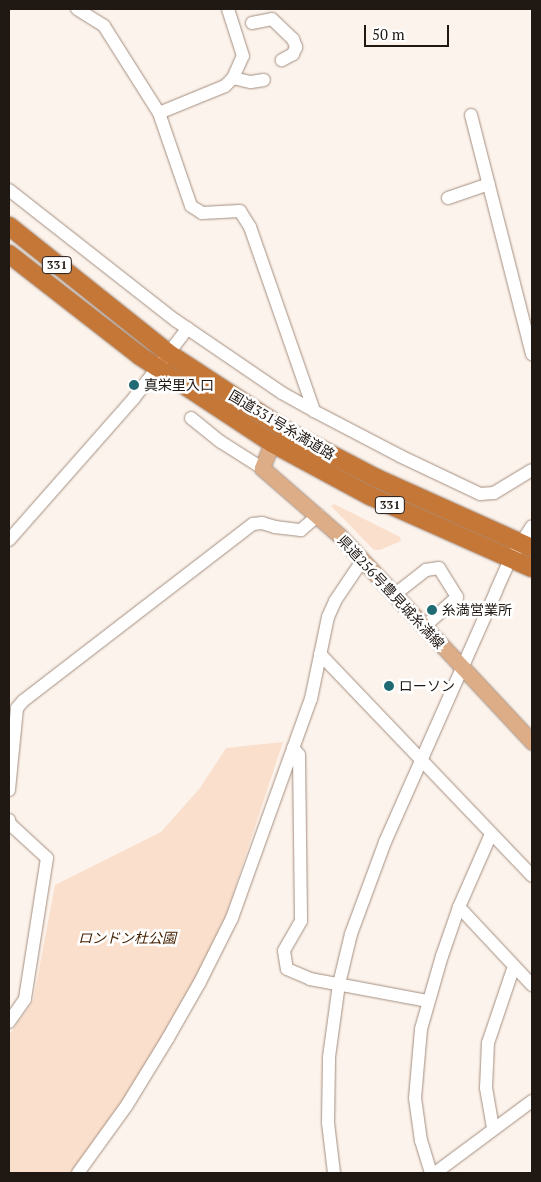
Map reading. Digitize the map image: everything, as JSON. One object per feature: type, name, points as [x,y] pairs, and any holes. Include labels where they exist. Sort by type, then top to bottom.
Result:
[{"type":"highway","name":"国道331号糸満道路","points":[[9,226],[168,353],[292,434],[376,478],[527,546]]},
{"type":"highway","name":"国道331号糸満道路","points":[[9,255],[158,368],[272,443],[370,496],[510,560],[532,568]]},
{"type":"main road","points":[[262,468],[272,443]]},
{"type":"main road","name":"県道256号豊見城糸満線","points":[[262,468],[318,515],[532,742]]},
{"type":"street","points":[[77,9],[104,26],[159,112],[190,206],[202,213],[240,211],[250,227],[314,411]]},
{"type":"street","points":[[159,112],[225,86],[233,78],[243,56],[228,9]]},
{"type":"street","points":[[252,24],[272,20],[293,39],[296,47],[293,54],[282,60]]},
{"type":"street","points":[[233,78],[251,82],[264,80]]},
{"type":"street","points":[[471,115],[532,354]]},
{"type":"street","points":[[448,198],[489,184]]},
{"type":"street","points":[[9,190],[188,328],[282,393],[314,411],[400,456],[480,494],[494,493],[532,470]]},
{"type":"street","points":[[9,540],[134,398],[188,328]]},
{"type":"street","points":[[192,418],[222,442],[262,468]]},
{"type":"street","points":[[9,790],[17,708],[24,700],[253,524],[262,523],[275,527],[301,530],[318,515]]},
{"type":"street","points":[[334,1173],[328,1123],[327,1090],[332,1021],[351,934],[364,897],[422,759],[510,560],[527,546],[532,526]]},
{"type":"street","points":[[78,1173],[127,1105],[200,982],[232,918],[312,699],[328,618],[335,601],[362,561]]},
{"type":"street","points":[[394,595],[426,570],[439,568],[457,597],[424,627]]},
{"type":"street","points":[[320,654],[532,876]]},
{"type":"street","points":[[293,748],[299,756],[301,921],[284,951],[287,969],[310,979],[427,1001]]},
{"type":"street","points":[[9,820],[10,824],[47,858],[25,999],[9,1022]]},
{"type":"street","points":[[492,834],[459,907],[427,1001],[421,1029],[415,1098],[421,1141],[433,1173],[532,1101]]},
{"type":"street","points":[[459,907],[532,985]]},
{"type":"street","points":[[494,1128],[486,1088],[488,1043],[514,966]]},
{"type":"green space","points":[[334,504],[400,537],[401,541],[380,550],[374,550],[331,506]]},
{"type":"green space","name":"ロンドン杜公園","points":[[283,742],[226,915],[180,1010],[126,1097],[74,1173],[9,1173],[9,1035],[33,1001],[55,885],[161,832],[200,788],[226,748]]},
{"type":"place","name":"真栄里入口","points":[[134,385]]},
{"type":"place","name":"糸満営業所","points":[[432,610]]},
{"type":"place","name":"ローソン","points":[[389,686]]}]
